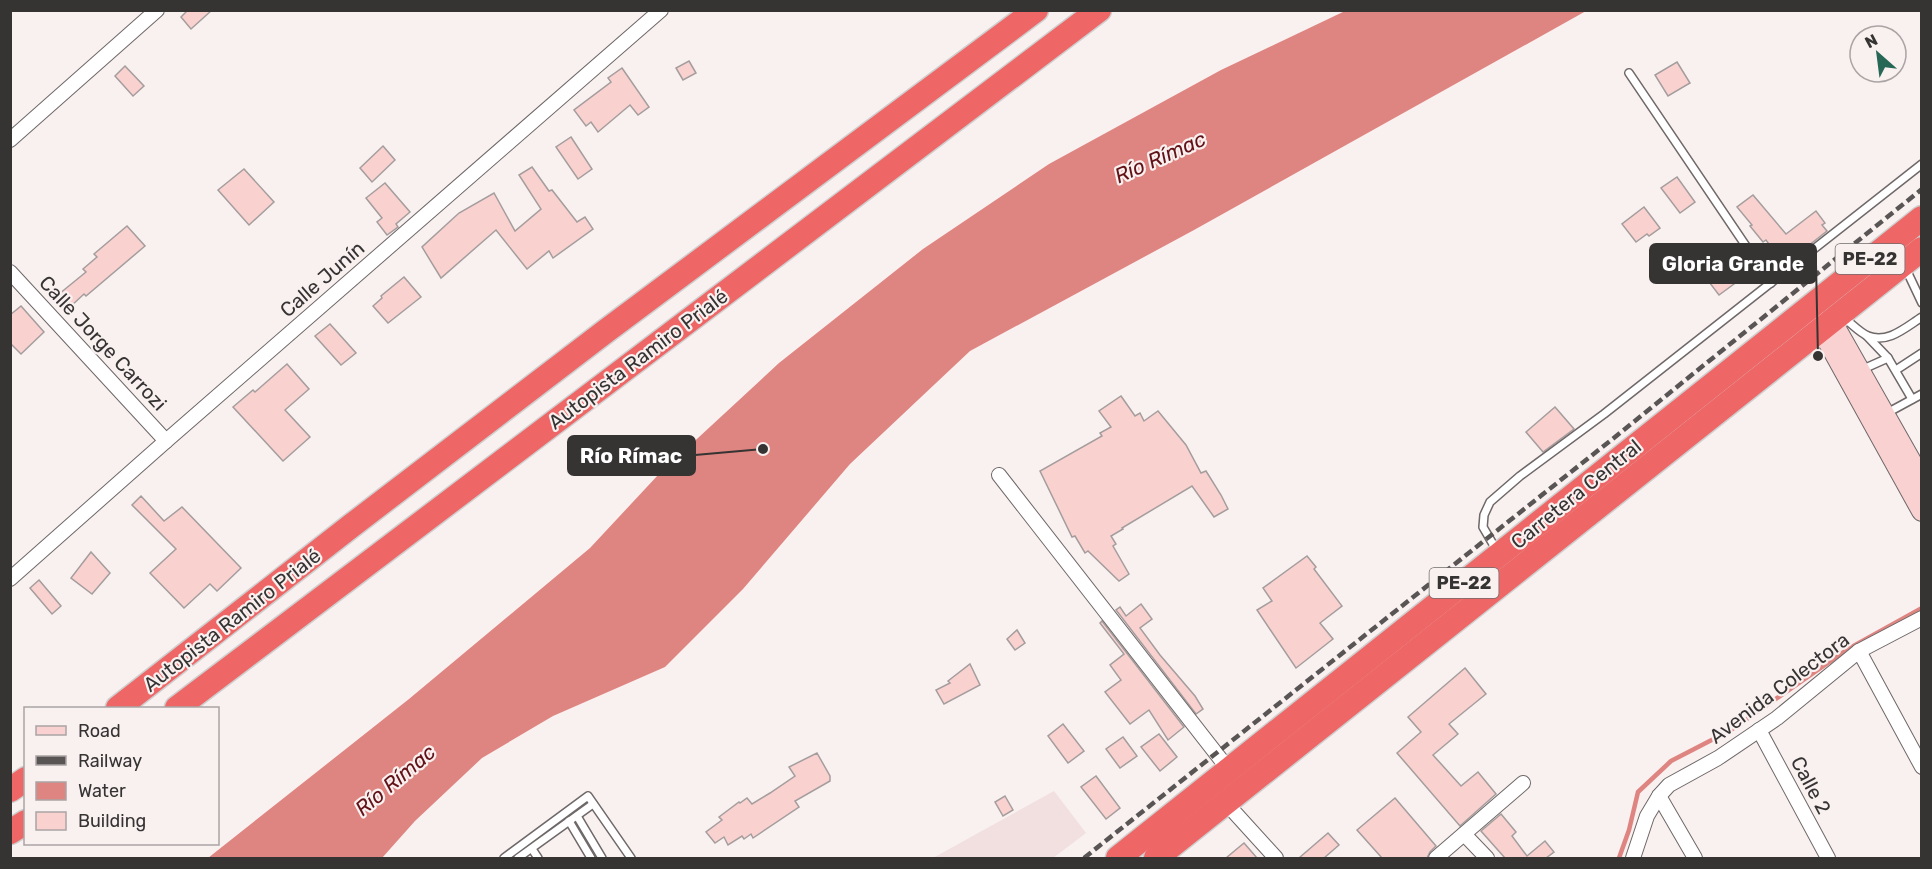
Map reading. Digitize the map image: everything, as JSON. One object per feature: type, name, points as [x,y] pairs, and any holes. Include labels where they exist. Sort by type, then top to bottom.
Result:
[{"type":"highway","name":"Autopista Ramiro Prialé","points":[[119,707],[606,331],[1036,10]]},
{"type":"highway","name":"Autopista Ramiro Prialé","points":[[178,707],[1099,10]]},
{"type":"highway","name":"Carretera Central","points":[[1118,858],[1922,218]]},
{"type":"highway","name":"Carretera Central","points":[[1156,858],[1913,257]]},
{"type":"highway","points":[[10,790],[24,780]]},
{"type":"highway","points":[[10,832],[24,823]]},
{"type":"street","points":[[10,140],[157,10]]},
{"type":"street","name":"Calle Junín","points":[[10,579],[661,10]]},
{"type":"street","name":"Calle Jorge Carrozi","points":[[10,272],[166,441]]},
{"type":"street","points":[[1815,304],[1831,322],[1861,370],[1922,481]]},
{"type":"street","points":[[1831,322],[1922,511]]},
{"type":"street","points":[[999,475],[1229,770]]},
{"type":"street","name":"Avenida Colectora","points":[[1633,858],[1647,816],[1669,785],[1718,758],[1759,730],[1798,702],[1859,651],[1922,618]]},
{"type":"street","points":[[1859,651],[1922,767]]},
{"type":"street","name":"Calle 2","points":[[1759,730],[1828,858]]},
{"type":"street","points":[[1436,858],[1523,783]]},
{"type":"street","points":[[1659,796],[1695,858]]},
{"type":"street","points":[[1226,803],[1276,858]]},
{"type":"street","points":[[1464,834],[1487,858]]},
{"type":"lane","points":[[1629,73],[1771,283]]},
{"type":"lane","points":[[1500,555],[1483,527],[1484,515],[1490,502],[1520,476],[1604,414],[1922,164]]},
{"type":"lane","points":[[1913,257],[1922,303]]},
{"type":"lane","points":[[1831,322],[1867,336],[1882,339],[1898,333],[1922,317]]},
{"type":"lane","points":[[1867,336],[1888,358],[1912,399]]},
{"type":"lane","points":[[1896,370],[1922,353]]},
{"type":"lane","points":[[1861,370],[1888,358]]},
{"type":"lane","points":[[1885,414],[1922,394]]},
{"type":"lane","points":[[504,858],[588,796],[631,858]]},
{"type":"lane","points":[[523,857],[593,804]]},
{"type":"lane","points":[[577,816],[602,858]]},
{"type":"lane","points":[[569,821],[591,858]]},
{"type":"lane","points":[[532,849],[538,858]]},
{"type":"shaded area","points":[[1054,791],[1086,833],[1053,858],[933,858]]},
{"type":"water","points":[[1345,11],[1586,11],[1194,230],[970,351],[850,464],[743,589],[665,667],[553,716],[482,758],[415,821],[382,858],[208,858],[409,699],[590,548],[659,474],[779,363],[923,249],[1049,164],[1221,70]]},
{"type":"building","points":[[188,10],[212,10],[191,29],[181,17]]},
{"type":"building","points":[[689,61],[696,73],[683,80],[676,68]]},
{"type":"building","points":[[1677,62],[1690,83],[1668,96],[1655,75]]},
{"type":"building","points":[[125,66],[144,86],[133,96],[115,76]]},
{"type":"building","points":[[622,68],[649,107],[638,115],[630,105],[598,132],[591,122],[586,126],[574,110],[611,82],[608,78]]},
{"type":"building","points":[[571,137],[592,169],[578,179],[556,147]]},
{"type":"building","points":[[383,146],[395,160],[372,182],[360,168]]},
{"type":"building","points":[[532,167],[549,191],[552,190],[577,222],[585,217],[593,229],[553,258],[549,251],[527,269],[496,230],[441,278],[422,247],[459,213],[494,193],[515,231],[541,209],[519,175]]},
{"type":"building","points":[[244,169],[274,202],[249,225],[218,190]]},
{"type":"building","points":[[1677,177],[1695,202],[1680,213],[1661,188]]},
{"type":"building","points":[[385,183],[410,212],[396,224],[398,227],[387,235],[377,222],[382,218],[366,198]]},
{"type":"building","points":[[1753,195],[1786,234],[1816,211],[1825,223],[1822,225],[1827,231],[1784,265],[1766,240],[1763,242],[1750,226],[1752,225],[1737,207]]},
{"type":"building","points":[[1644,207],[1660,228],[1636,242],[1622,224]]},
{"type":"building","points":[[127,226],[145,246],[70,307],[59,294],[86,272],[83,269],[97,257],[94,254]]},
{"type":"building","points":[[1728,247],[1749,273],[1719,295],[1706,278],[1722,266],[1715,259]]},
{"type":"building","points":[[404,277],[421,297],[388,323],[373,306],[382,298],[381,296]]},
{"type":"building","points":[[21,306],[44,332],[21,354],[10,343],[10,315]]},
{"type":"building","points":[[330,324],[356,353],[341,365],[315,336]]},
{"type":"building","points":[[287,364],[309,389],[285,410],[310,437],[283,461],[233,407],[253,390],[255,392]]},
{"type":"building","points":[[1121,396],[1135,416],[1140,413],[1144,421],[1158,411],[1186,445],[1201,473],[1206,471],[1228,509],[1214,517],[1192,486],[1122,528],[1111,536],[1116,544],[1113,546],[1129,574],[1119,581],[1088,551],[1085,553],[1075,536],[1072,537],[1040,471],[1102,436],[1100,433],[1111,427],[1099,411]]},
{"type":"building","points":[[1555,407],[1574,429],[1543,452],[1526,432]]},
{"type":"building","points":[[141,496],[164,521],[182,507],[241,568],[217,591],[210,584],[184,608],[150,573],[176,549],[132,505]]},
{"type":"building","points":[[91,552],[110,573],[92,594],[71,578]]},
{"type":"building","points":[[1307,556],[1342,606],[1320,623],[1333,639],[1296,668],[1257,610],[1272,601],[1263,588]]},
{"type":"building","points":[[39,580],[61,606],[52,614],[30,588]]},
{"type":"building","points":[[1141,604],[1152,619],[1140,628],[1195,696],[1203,709],[1196,714],[1116,610],[1120,607],[1126,616]]},
{"type":"building","points":[[1102,621],[1184,727],[1168,740],[1149,710],[1130,724],[1105,692],[1121,680],[1110,665],[1124,654],[1100,623]]},
{"type":"building","points":[[1017,630],[1025,643],[1015,650],[1007,639]]},
{"type":"building","points":[[970,664],[980,685],[944,704],[936,690],[950,683],[948,681]]},
{"type":"building","points":[[1465,668],[1486,694],[1449,724],[1458,734],[1433,755],[1461,786],[1478,772],[1496,794],[1460,826],[1397,753],[1421,732],[1408,717]]},
{"type":"building","points":[[1063,724],[1084,751],[1068,763],[1048,736]]},
{"type":"building","points":[[1159,734],[1177,757],[1160,771],[1141,747]]},
{"type":"building","points":[[1123,737],[1137,756],[1120,768],[1106,749]]},
{"type":"building","points":[[817,753],[830,776],[830,781],[795,801],[799,807],[753,838],[751,834],[744,839],[742,836],[728,845],[724,837],[715,843],[706,832],[722,820],[719,817],[739,802],[747,798],[752,804],[795,776],[789,767]]},
{"type":"building","points":[[1096,776],[1120,808],[1106,819],[1081,787]]},
{"type":"building","points":[[1005,796],[1013,810],[1003,816],[995,802]]},
{"type":"building","points":[[1395,798],[1436,846],[1427,858],[1382,858],[1357,830]]},
{"type":"building","points":[[1501,814],[1516,832],[1512,836],[1527,856],[1545,841],[1554,852],[1546,858],[1505,858],[1481,831]]},
{"type":"building","points":[[1328,833],[1339,845],[1324,858],[1299,858]]},
{"type":"building","points":[[1244,843],[1257,858],[1226,858]]},
{"type":"waterway","points":[[1619,858],[1629,830],[1638,792],[1671,761],[1731,730],[1848,649],[1922,608]]},
{"type":"railway","points":[[1084,858],[1610,441],[1922,189]]},
{"type":"place","name":"Gloria Grande","points":[[1818,356]]},
{"type":"place","name":"Río Rímac","points":[[763,449]]}]
